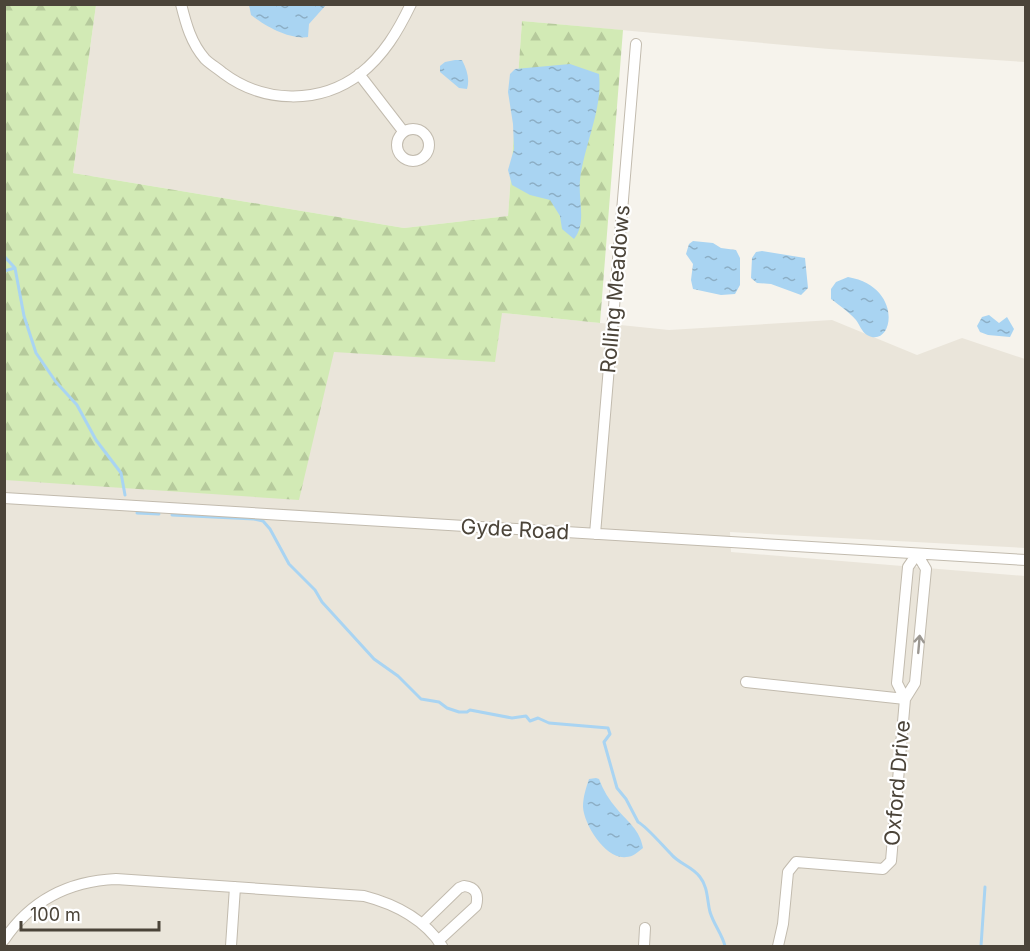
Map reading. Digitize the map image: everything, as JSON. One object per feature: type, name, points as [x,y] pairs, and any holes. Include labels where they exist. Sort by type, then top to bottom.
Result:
[{"type":"street","points":[[181,4],[189,34],[205,59],[228,76],[250,88],[274,96],[299,97],[325,92],[359,74],[375,61],[396,35],[411,4]]},
{"type":"street","name":"Rolling Meadows","points":[[595,534],[636,44]]},
{"type":"street","points":[[359,74],[403,131]]},
{"type":"street","name":"Gyde Road","points":[[4,498],[1026,560]]},
{"type":"street","name":"Oxford Drive","points":[[778,946],[783,924],[788,872],[796,862],[883,869],[891,861],[904,699],[897,683],[908,567],[917,554],[927,569],[915,683],[904,699]]},
{"type":"street","points":[[746,682],[904,699]]},
{"type":"street","points":[[4,940],[16,924],[35,906],[57,892],[83,883],[116,879],[364,896],[396,907],[422,924],[440,944],[476,906],[477,894],[474,889],[464,886],[459,888],[422,924]]},
{"type":"street","points":[[231,946],[235,887]]},
{"type":"street","points":[[644,946],[645,928]]},
{"type":"shaded area","points":[[96,5],[1025,5],[1025,62],[829,49],[522,21],[508,216],[404,228],[73,173]]},
{"type":"shaded area","points":[[4,208],[306,293],[669,330],[832,320],[917,355],[962,338],[1025,359],[1025,548],[730,532],[731,552],[1025,576],[1025,946],[5,946]]},
{"type":"green space","points":[[4,5],[96,5],[73,173],[404,228],[508,216],[522,21],[623,30],[600,323],[502,313],[495,362],[334,352],[299,500],[5,480]]},
{"type":"water","points":[[249,4],[326,5],[309,24],[308,37],[301,37],[286,34],[263,24],[251,15]]},
{"type":"water","points":[[462,60],[465,67],[468,78],[467,89],[459,88],[440,72],[440,66],[445,62]]},
{"type":"water","points":[[570,64],[599,74],[596,114],[580,180],[580,226],[574,239],[562,229],[560,216],[550,200],[530,195],[512,185],[508,170],[514,149],[508,92],[510,74],[515,69]]},
{"type":"water","points":[[693,241],[713,243],[721,248],[736,250],[740,258],[740,285],[735,294],[721,295],[693,289],[691,280],[693,264],[686,254],[689,244]]},
{"type":"water","points":[[756,252],[805,258],[808,288],[801,295],[771,284],[757,283],[751,278],[752,258]]},
{"type":"water","points":[[848,277],[866,283],[879,292],[889,315],[883,334],[876,337],[867,335],[853,317],[831,299],[831,289],[836,282]]},
{"type":"water","points":[[989,315],[999,323],[1007,317],[1014,329],[1010,337],[980,332],[977,326],[982,317]]},
{"type":"water","points":[[589,779],[599,779],[611,802],[639,836],[643,848],[633,855],[626,857],[611,853],[597,840],[587,823],[583,807],[584,796]]},
{"type":"waterway","points":[[4,256],[15,268],[24,316],[36,353],[56,382],[77,405],[96,440],[121,473],[125,495]]},
{"type":"waterway","points":[[4,271],[15,268]]},
{"type":"waterway","points":[[137,513],[159,514]]},
{"type":"waterway","points":[[172,515],[263,521],[270,529],[289,564],[315,590],[322,602],[374,659],[398,676],[421,699],[439,702],[459,712],[470,710],[512,718],[526,716],[530,721],[538,718],[549,723],[608,728],[610,734],[604,742],[617,788],[626,799],[638,822],[703,881],[712,917],[725,946]]},
{"type":"waterway","points":[[981,946],[985,887]]}]
